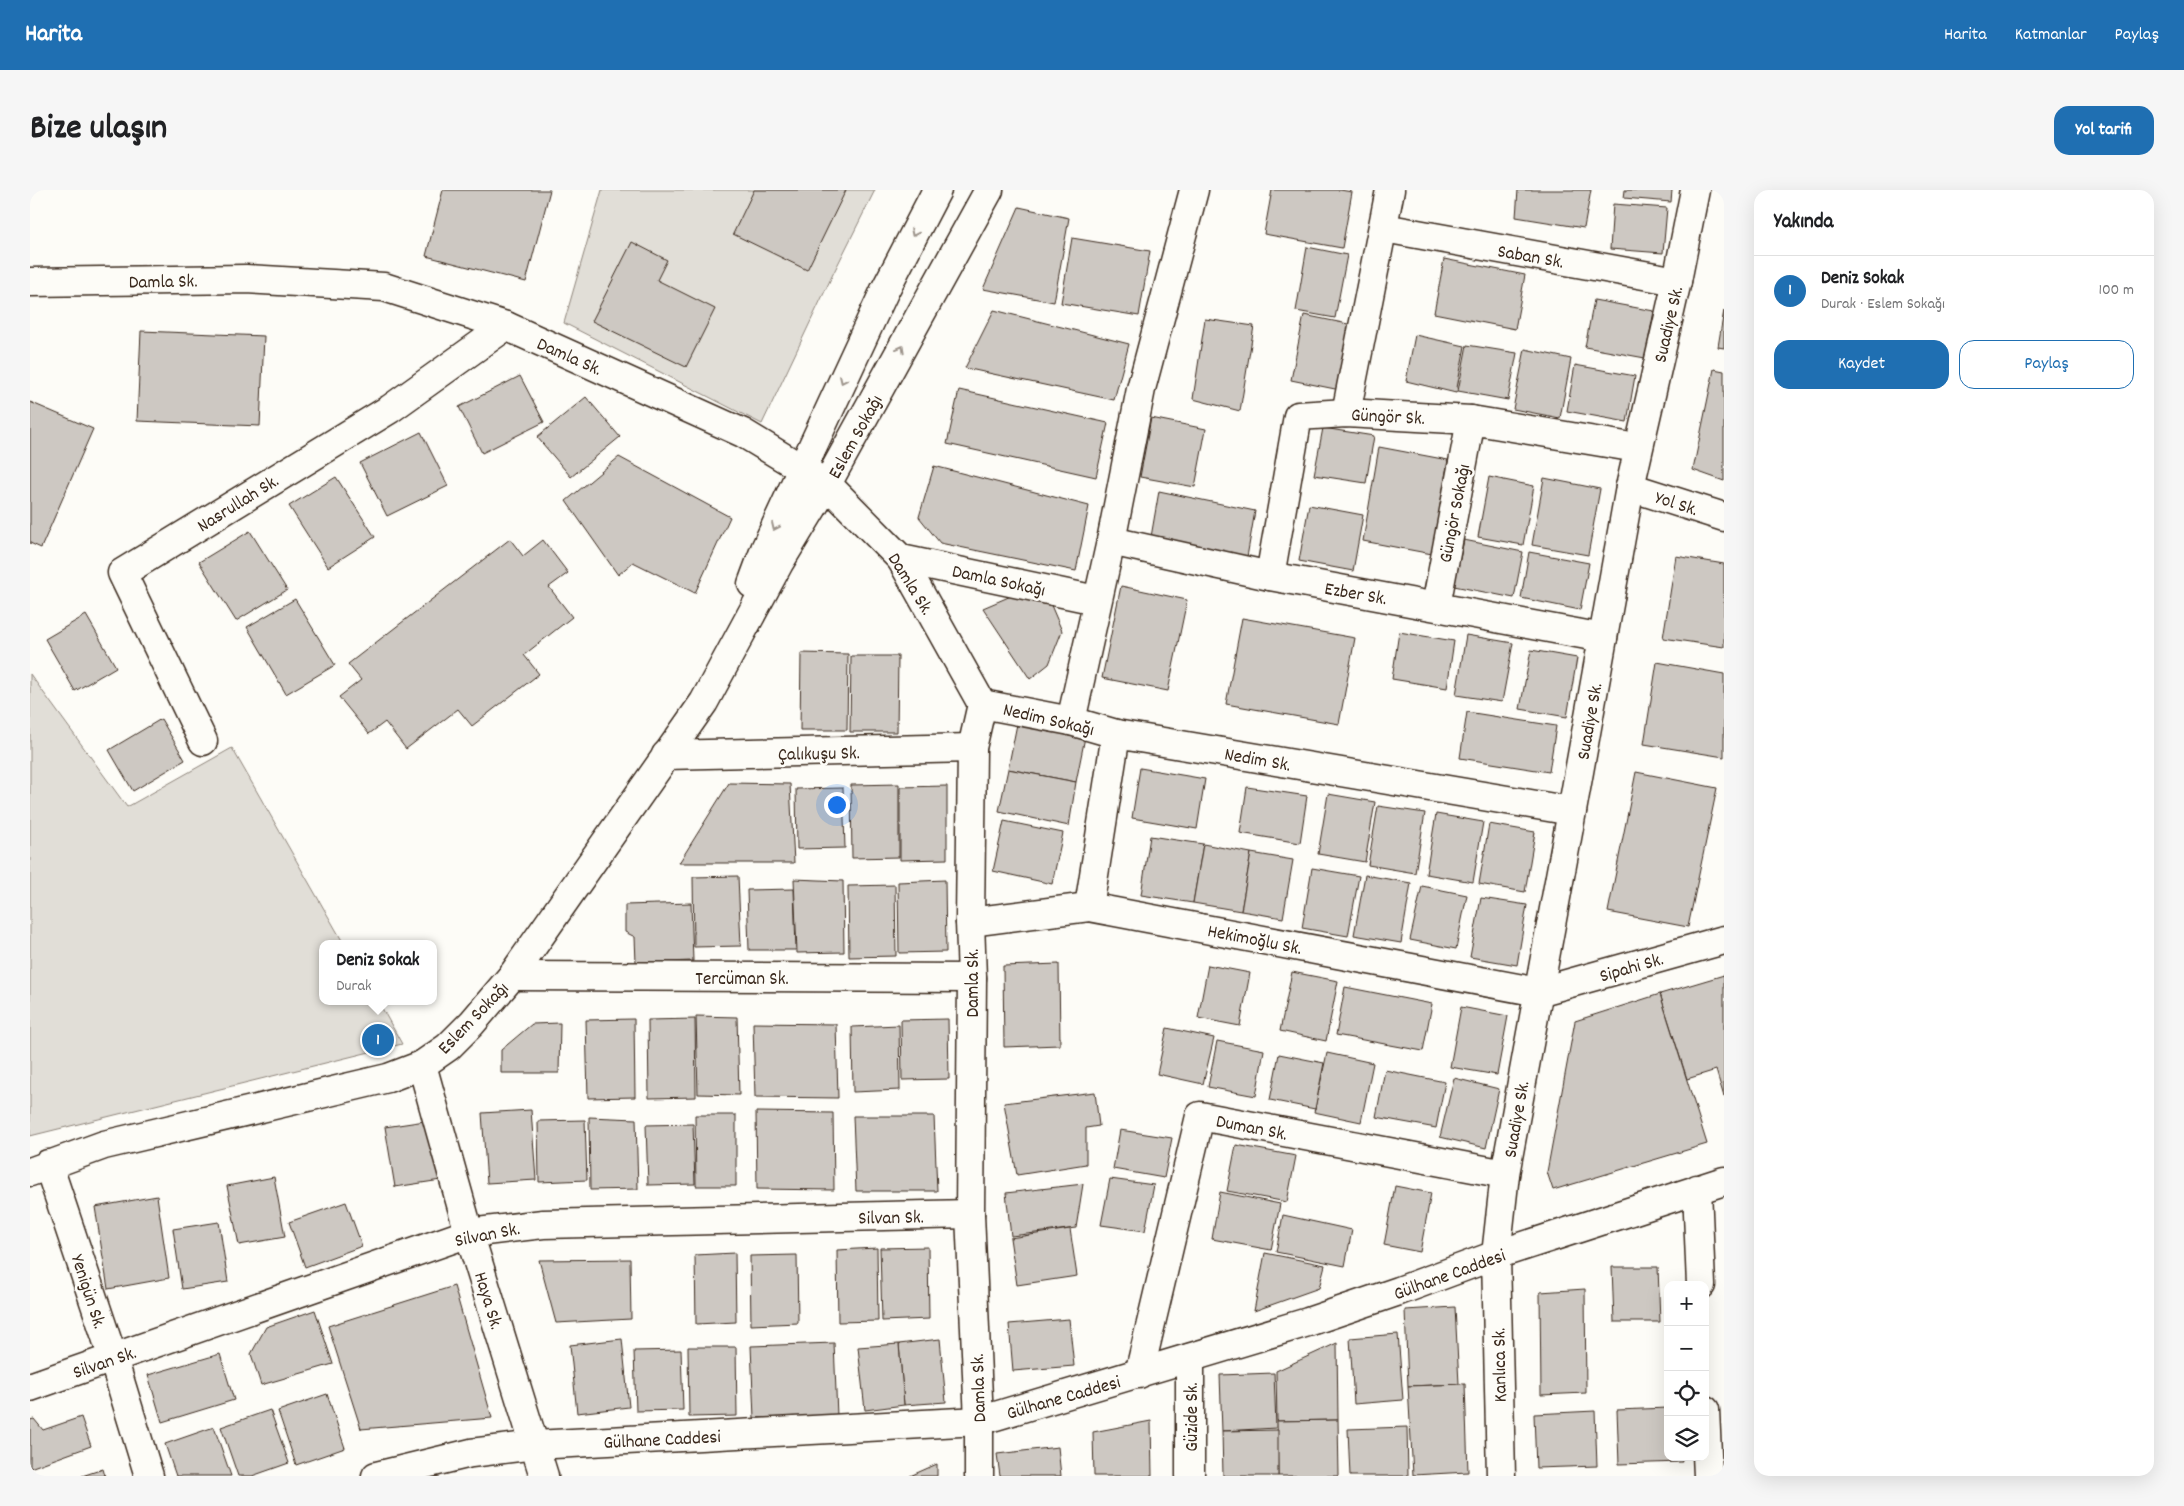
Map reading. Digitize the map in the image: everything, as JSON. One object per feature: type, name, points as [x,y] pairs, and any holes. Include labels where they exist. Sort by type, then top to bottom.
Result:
[{"type":"street","name":"Eslem Sokağı","points":[[716,679],[765,549],[885,290],[936,190]]},
{"type":"street","name":"Eslem Sokağı","points":[[39,1168],[104,1145],[378,1080],[422,1065],[448,1047],[472,1023],[512,976],[704,702],[779,563],[827,484],[989,190]]},
{"type":"street","points":[[1071,721],[1096,600],[1111,541],[1140,389],[1194,190]]},
{"type":"street","points":[[1346,413],[1390,190]]},
{"type":"street","name":"Suadiye Sk.","points":[[1496,1255],[1505,1174],[1630,487],[1677,282],[1695,190]]},
{"type":"street","name":"Saban Sk.","points":[[1384,228],[1677,282]]},
{"type":"street","name":"Damla Sk.","points":[[30,282],[246,279],[384,287],[506,326],[743,433],[827,484],[902,559],[982,704],[972,748],[970,922],[972,978],[970,1214],[979,1421],[979,1476]]},
{"type":"street","name":"Nasrullah Sk.","points":[[203,741],[122,573],[390,408],[506,326]]},
{"type":"street","name":"Güngör Sk.","points":[[1270,576],[1298,416],[1346,413],[1471,420],[1638,448]]},
{"type":"street","name":"Güngör Sokağı","points":[[1436,606],[1471,420]]},
{"type":"street","name":"Yol Sk.","points":[[1630,487],[1724,517]]},
{"type":"street","name":"Ezber Sk.","points":[[1111,541],[1270,576],[1603,638]]},
{"type":"street","name":"Damla Sokağı","points":[[902,559],[1096,600]]},
{"type":"street","name":"Nedim Sokağı","points":[[982,704],[1071,721],[1116,734]]},
{"type":"street","points":[[1089,907],[1116,734]]},
{"type":"street","name":"Nedim Sk.","points":[[1116,734],[1572,811]]},
{"type":"street","name":"Çalıkuşu Sk.","points":[[666,755],[972,748]]},
{"type":"street","name":"Hekimoğlu Sk.","points":[[970,922],[1089,907],[1538,992]]},
{"type":"street","name":"Sipahi Sk.","points":[[1538,992],[1724,940]]},
{"type":"street","name":"Tercüman Sk.","points":[[512,976],[972,978]]},
{"type":"street","name":"Haya Sk.","points":[[422,1065],[469,1233],[544,1476]]},
{"type":"street","name":"Duman Sk.","points":[[1139,1374],[1200,1116],[1505,1174]]},
{"type":"street","name":"Yenigün Sk.","points":[[39,1168],[112,1358],[149,1476]]},
{"type":"street","name":"Gülhane Caddesi","points":[[376,1476],[471,1453],[535,1445],[979,1421],[1139,1374],[1390,1294],[1496,1255],[1724,1181]]},
{"type":"street","points":[[1698,1189],[1701,1281]]},
{"type":"street","name":"Silvan Sk.","points":[[30,1387],[469,1233],[542,1224],[970,1214]]},
{"type":"street","name":"Kanlıca Sk.","points":[[1496,1255],[1501,1476]]},
{"type":"street","name":"Güzide Sk.","points":[[1190,1358],[1190,1476]]},
{"type":"street","points":[[1705,1416],[1708,1476]]},
{"type":"shaded area","points":[[602,190],[875,190],[762,424],[564,323]]},
{"type":"shaded area","points":[[30,674],[127,807],[232,748],[342,940],[319,940],[319,1005],[380,1005],[402,1044],[30,1136]]},
{"type":"building","points":[[443,190],[550,190],[526,282],[426,256]]},
{"type":"building","points":[[754,190],[846,190],[807,270],[733,234]]},
{"type":"building","points":[[1272,190],[1340,190],[1352,192],[1342,248],[1264,234]]},
{"type":"building","points":[[1518,190],[1591,190],[1584,228],[1516,217]]},
{"type":"building","points":[[1625,190],[1672,190],[1671,202],[1624,198]]},
{"type":"building","points":[[1613,204],[1667,208],[1663,253],[1610,249]]},
{"type":"building","points":[[1019,207],[1069,218],[1054,302],[983,289]]},
{"type":"building","points":[[1072,238],[1150,251],[1139,316],[1061,303]]},
{"type":"building","points":[[632,242],[667,260],[657,280],[715,309],[686,367],[592,321]]},
{"type":"building","points":[[1307,247],[1347,255],[1335,318],[1296,311]]},
{"type":"building","points":[[1444,259],[1525,275],[1515,329],[1434,313]]},
{"type":"building","points":[[1594,300],[1654,311],[1645,358],[1585,347]]},
{"type":"building","points":[[994,310],[1129,344],[1114,400],[965,368]]},
{"type":"building","points":[[1724,310],[1724,348],[1718,347]]},
{"type":"building","points":[[1304,315],[1353,325],[1340,390],[1291,380]]},
{"type":"building","points":[[1205,319],[1254,326],[1240,411],[1193,399]]},
{"type":"building","points":[[141,331],[264,336],[260,426],[137,421]]},
{"type":"building","points":[[1415,335],[1465,346],[1456,393],[1406,381]]},
{"type":"building","points":[[1467,345],[1517,353],[1508,400],[1458,391]]},
{"type":"building","points":[[1525,349],[1571,359],[1560,418],[1513,409]]},
{"type":"building","points":[[1575,365],[1635,376],[1627,422],[1567,411]]},
{"type":"building","points":[[1714,369],[1724,371],[1724,481],[1693,470]]},
{"type":"building","points":[[520,376],[544,422],[482,453],[459,407]]},
{"type":"building","points":[[959,390],[1108,423],[1096,477],[947,444]]},
{"type":"building","points":[[586,397],[620,437],[571,477],[537,437]]},
{"type":"building","points":[[30,402],[93,429],[41,548],[30,543]]},
{"type":"building","points":[[1151,418],[1206,429],[1195,487],[1140,477]]},
{"type":"building","points":[[1323,428],[1374,436],[1366,483],[1314,475]]},
{"type":"building","points":[[421,432],[448,486],[387,516],[360,463]]},
{"type":"building","points":[[1379,447],[1448,460],[1432,554],[1363,541]]},
{"type":"building","points":[[619,457],[730,517],[695,593],[633,562],[618,575],[566,501]]},
{"type":"building","points":[[934,466],[1089,506],[1076,571],[940,543],[919,517]]},
{"type":"building","points":[[336,477],[375,537],[328,567],[289,506]]},
{"type":"building","points":[[1489,477],[1534,486],[1523,545],[1478,537]]},
{"type":"building","points":[[1544,478],[1600,489],[1588,555],[1532,545]]},
{"type":"building","points":[[1159,491],[1255,511],[1247,557],[1151,537]]},
{"type":"building","points":[[1309,505],[1363,515],[1353,571],[1299,561]]},
{"type":"building","points":[[250,531],[287,590],[236,621],[199,562]]},
{"type":"building","points":[[510,539],[523,556],[543,540],[568,573],[549,587],[572,617],[524,655],[539,674],[472,726],[458,709],[406,749],[385,722],[369,734],[339,697],[361,680],[348,664]]},
{"type":"building","points":[[1464,540],[1523,552],[1514,598],[1454,586]]},
{"type":"building","points":[[1529,552],[1589,563],[1580,610],[1521,598]]},
{"type":"building","points":[[1676,556],[1724,564],[1724,647],[1663,638]]},
{"type":"building","points":[[1121,586],[1187,600],[1168,691],[1102,678]]},
{"type":"building","points":[[1011,596],[1050,603],[1062,631],[1049,664],[1030,679],[983,608]]},
{"type":"building","points":[[295,599],[335,665],[286,694],[247,627]]},
{"type":"building","points":[[86,615],[116,667],[75,691],[45,639]]},
{"type":"building","points":[[1242,618],[1355,638],[1339,724],[1226,704]]},
{"type":"building","points":[[1399,632],[1454,641],[1447,688],[1392,679]]},
{"type":"building","points":[[1466,635],[1513,643],[1502,702],[1456,695]]},
{"type":"building","points":[[1531,650],[1577,658],[1567,717],[1520,709]]},
{"type":"building","points":[[801,653],[848,654],[847,730],[800,730]]},
{"type":"building","points":[[851,656],[898,656],[897,732],[850,732]]},
{"type":"building","points":[[1657,662],[1724,674],[1724,757],[1644,744]]},
{"type":"building","points":[[1467,712],[1556,726],[1549,772],[1460,758]]},
{"type":"building","points":[[161,719],[185,760],[133,791],[109,750]]},
{"type":"building","points":[[1017,724],[1085,737],[1076,782],[1008,769]]},
{"type":"building","points":[[1140,768],[1205,779],[1197,829],[1132,818]]},
{"type":"building","points":[[1008,769],[1076,782],[1069,826],[999,811]]},
{"type":"building","points":[[1636,772],[1717,788],[1688,927],[1608,912]]},
{"type":"building","points":[[729,783],[790,784],[794,863],[679,863]]},
{"type":"building","points":[[899,784],[899,857],[852,858],[851,785]]},
{"type":"building","points":[[947,786],[947,859],[900,860],[900,787]]},
{"type":"building","points":[[1247,787],[1307,796],[1300,843],[1240,833]]},
{"type":"building","points":[[843,788],[845,848],[797,849],[796,789]]},
{"type":"building","points":[[1328,794],[1375,802],[1365,862],[1318,854]]},
{"type":"building","points":[[1378,806],[1425,813],[1415,873],[1368,865]]},
{"type":"building","points":[[1436,814],[1483,822],[1473,882],[1426,874]]},
{"type":"building","points":[[1004,821],[1063,833],[1052,884],[993,871]]},
{"type":"building","points":[[1489,824],[1535,832],[1525,892],[1479,884]]},
{"type":"building","points":[[1150,836],[1203,844],[1193,903],[1141,895]]},
{"type":"building","points":[[1203,844],[1251,853],[1241,911],[1193,903]]},
{"type":"building","points":[[1251,853],[1293,860],[1283,918],[1241,911]]},
{"type":"building","points":[[1312,868],[1359,876],[1348,936],[1302,928]]},
{"type":"building","points":[[1365,875],[1411,883],[1401,943],[1354,935]]},
{"type":"building","points":[[738,876],[741,946],[694,947],[693,877]]},
{"type":"building","points":[[794,879],[843,881],[844,952],[797,953]]},
{"type":"building","points":[[945,880],[946,952],[899,953],[898,882]]},
{"type":"building","points":[[895,885],[896,956],[849,957],[848,886]]},
{"type":"building","points":[[1422,886],[1467,895],[1456,949],[1410,940]]},
{"type":"building","points":[[794,889],[796,950],[749,950],[747,890]]},
{"type":"building","points":[[1481,898],[1527,905],[1517,965],[1470,957]]},
{"type":"building","points":[[691,903],[693,961],[636,963],[635,937],[625,932],[625,905]]},
{"type":"building","points":[[1059,964],[1060,1045],[1004,1047],[1003,966]]},
{"type":"building","points":[[1208,965],[1250,973],[1240,1026],[1198,1018]]},
{"type":"building","points":[[1292,972],[1338,981],[1326,1041],[1280,1031]]},
{"type":"building","points":[[1724,975],[1724,1097],[1716,1070],[1687,1079],[1660,994]]},
{"type":"building","points":[[1345,987],[1432,1004],[1423,1051],[1336,1035]]},
{"type":"building","points":[[1660,994],[1707,1144],[1553,1190],[1547,1172],[1575,1021]]},
{"type":"building","points":[[1461,1007],[1508,1016],[1497,1075],[1450,1067]]},
{"type":"building","points":[[696,1016],[737,1017],[739,1095],[698,1094]]},
{"type":"building","points":[[634,1019],[635,1097],[588,1098],[586,1020]]},
{"type":"building","points":[[695,1019],[696,1097],[649,1098],[648,1020]]},
{"type":"building","points":[[948,1019],[949,1079],[902,1080],[901,1020]]},
{"type":"building","points":[[560,1023],[559,1073],[501,1073],[501,1050],[532,1024]]},
{"type":"building","points":[[753,1023],[836,1024],[838,1098],[755,1097]]},
{"type":"building","points":[[899,1025],[900,1090],[853,1092],[852,1027]]},
{"type":"building","points":[[1167,1028],[1214,1038],[1203,1084],[1157,1074]]},
{"type":"building","points":[[1217,1041],[1264,1050],[1256,1096],[1208,1087]]},
{"type":"building","points":[[1327,1053],[1373,1063],[1361,1122],[1314,1112]]},
{"type":"building","points":[[1279,1054],[1324,1063],[1315,1109],[1270,1100]]},
{"type":"building","points":[[1385,1070],[1445,1082],[1436,1128],[1376,1117]]},
{"type":"building","points":[[1454,1078],[1499,1089],[1486,1148],[1440,1137]]},
{"type":"building","points":[[1095,1092],[1099,1126],[1086,1128],[1086,1164],[1017,1175],[1004,1103]]},
{"type":"building","points":[[531,1110],[536,1180],[487,1183],[482,1113]]},
{"type":"building","points":[[756,1112],[833,1113],[834,1190],[757,1189]]},
{"type":"building","points":[[695,1115],[736,1115],[736,1186],[696,1186]]},
{"type":"building","points":[[853,1116],[934,1116],[937,1191],[856,1191]]},
{"type":"building","points":[[589,1117],[636,1119],[638,1189],[590,1190]]},
{"type":"building","points":[[432,1120],[441,1180],[395,1187],[385,1127]]},
{"type":"building","points":[[585,1120],[587,1180],[539,1182],[538,1121]]},
{"type":"building","points":[[693,1124],[695,1184],[648,1185],[646,1125]]},
{"type":"building","points":[[1120,1130],[1172,1138],[1164,1178],[1113,1169]]},
{"type":"building","points":[[1236,1145],[1296,1156],[1287,1202],[1227,1191]]},
{"type":"building","points":[[274,1177],[285,1237],[239,1245],[227,1186]]},
{"type":"building","points":[[1110,1179],[1154,1185],[1145,1231],[1101,1225]]},
{"type":"building","points":[[1083,1184],[1076,1228],[1011,1236],[1006,1193]]},
{"type":"building","points":[[1395,1186],[1431,1193],[1420,1252],[1384,1245]]},
{"type":"building","points":[[1220,1192],[1280,1204],[1271,1250],[1212,1239]]},
{"type":"building","points":[[157,1196],[169,1278],[108,1289],[95,1207]]},
{"type":"building","points":[[346,1202],[362,1246],[305,1267],[289,1222]]},
{"type":"building","points":[[1283,1215],[1352,1230],[1345,1266],[1276,1252]]},
{"type":"building","points":[[219,1222],[228,1282],[182,1289],[173,1229]]},
{"type":"building","points":[[1070,1229],[1077,1276],[1017,1285],[1010,1238]]},
{"type":"building","points":[[928,1247],[929,1319],[882,1321],[880,1248]]},
{"type":"building","points":[[877,1248],[878,1321],[838,1322],[837,1250]]},
{"type":"building","points":[[735,1253],[736,1322],[696,1324],[695,1255]]},
{"type":"building","points":[[1265,1253],[1325,1265],[1319,1288],[1254,1311]]},
{"type":"building","points":[[797,1255],[798,1323],[751,1325],[750,1256]]},
{"type":"building","points":[[630,1259],[631,1319],[556,1323],[539,1260]]},
{"type":"building","points":[[1612,1267],[1658,1267],[1660,1322],[1614,1322]]},
{"type":"building","points":[[454,1286],[492,1418],[361,1429],[328,1326]]},
{"type":"building","points":[[1585,1289],[1586,1393],[1541,1395],[1540,1292]]},
{"type":"building","points":[[1455,1307],[1459,1384],[1408,1386],[1405,1310]]},
{"type":"building","points":[[315,1310],[333,1364],[261,1385],[251,1354],[266,1327]]},
{"type":"building","points":[[1069,1319],[1074,1366],[1013,1371],[1009,1324]]},
{"type":"building","points":[[1398,1334],[1403,1400],[1354,1404],[1350,1338]]},
{"type":"building","points":[[622,1339],[629,1407],[577,1413],[570,1345]]},
{"type":"building","points":[[940,1339],[946,1402],[904,1405],[899,1344]]},
{"type":"building","points":[[834,1343],[837,1416],[754,1418],[751,1346]]},
{"type":"building","points":[[1337,1343],[1338,1420],[1277,1421],[1276,1371]]},
{"type":"building","points":[[899,1344],[904,1405],[865,1410],[858,1347]]},
{"type":"building","points":[[688,1347],[736,1347],[737,1416],[689,1417]]},
{"type":"building","points":[[681,1350],[683,1410],[636,1411],[634,1351]]},
{"type":"building","points":[[220,1354],[234,1400],[162,1422],[148,1375]]},
{"type":"building","points":[[1274,1373],[1276,1428],[1222,1431],[1220,1375]]},
{"type":"building","points":[[1465,1384],[1468,1472],[1413,1475],[1408,1386]]},
{"type":"building","points":[[327,1394],[345,1448],[296,1465],[278,1411]]},
{"type":"building","points":[[1664,1408],[1664,1461],[1682,1462],[1619,1464],[1617,1410]]},
{"type":"building","points":[[270,1410],[289,1463],[252,1476],[238,1476],[221,1427]]},
{"type":"building","points":[[1595,1411],[1597,1466],[1536,1468],[1534,1414]]},
{"type":"building","points":[[81,1417],[91,1446],[30,1468],[30,1420],[34,1419],[43,1430]]},
{"type":"building","points":[[1338,1420],[1339,1476],[1278,1476],[1277,1421]]},
{"type":"building","points":[[1151,1421],[1152,1476],[1094,1476],[1093,1432]]},
{"type":"building","points":[[214,1427],[231,1476],[176,1476],[165,1444]]},
{"type":"building","points":[[1407,1427],[1408,1476],[1350,1476],[1348,1429]]},
{"type":"building","points":[[1278,1430],[1278,1476],[1223,1476],[1222,1431]]},
{"type":"building","points":[[1058,1447],[1061,1476],[1000,1476],[997,1454]]},
{"type":"building","points":[[937,1464],[937,1476],[910,1476]]},
{"type":"building","points":[[103,1469],[105,1476],[82,1476]]},
{"type":"place","name":"Deniz Sokak","points":[[378,1040]]}]
